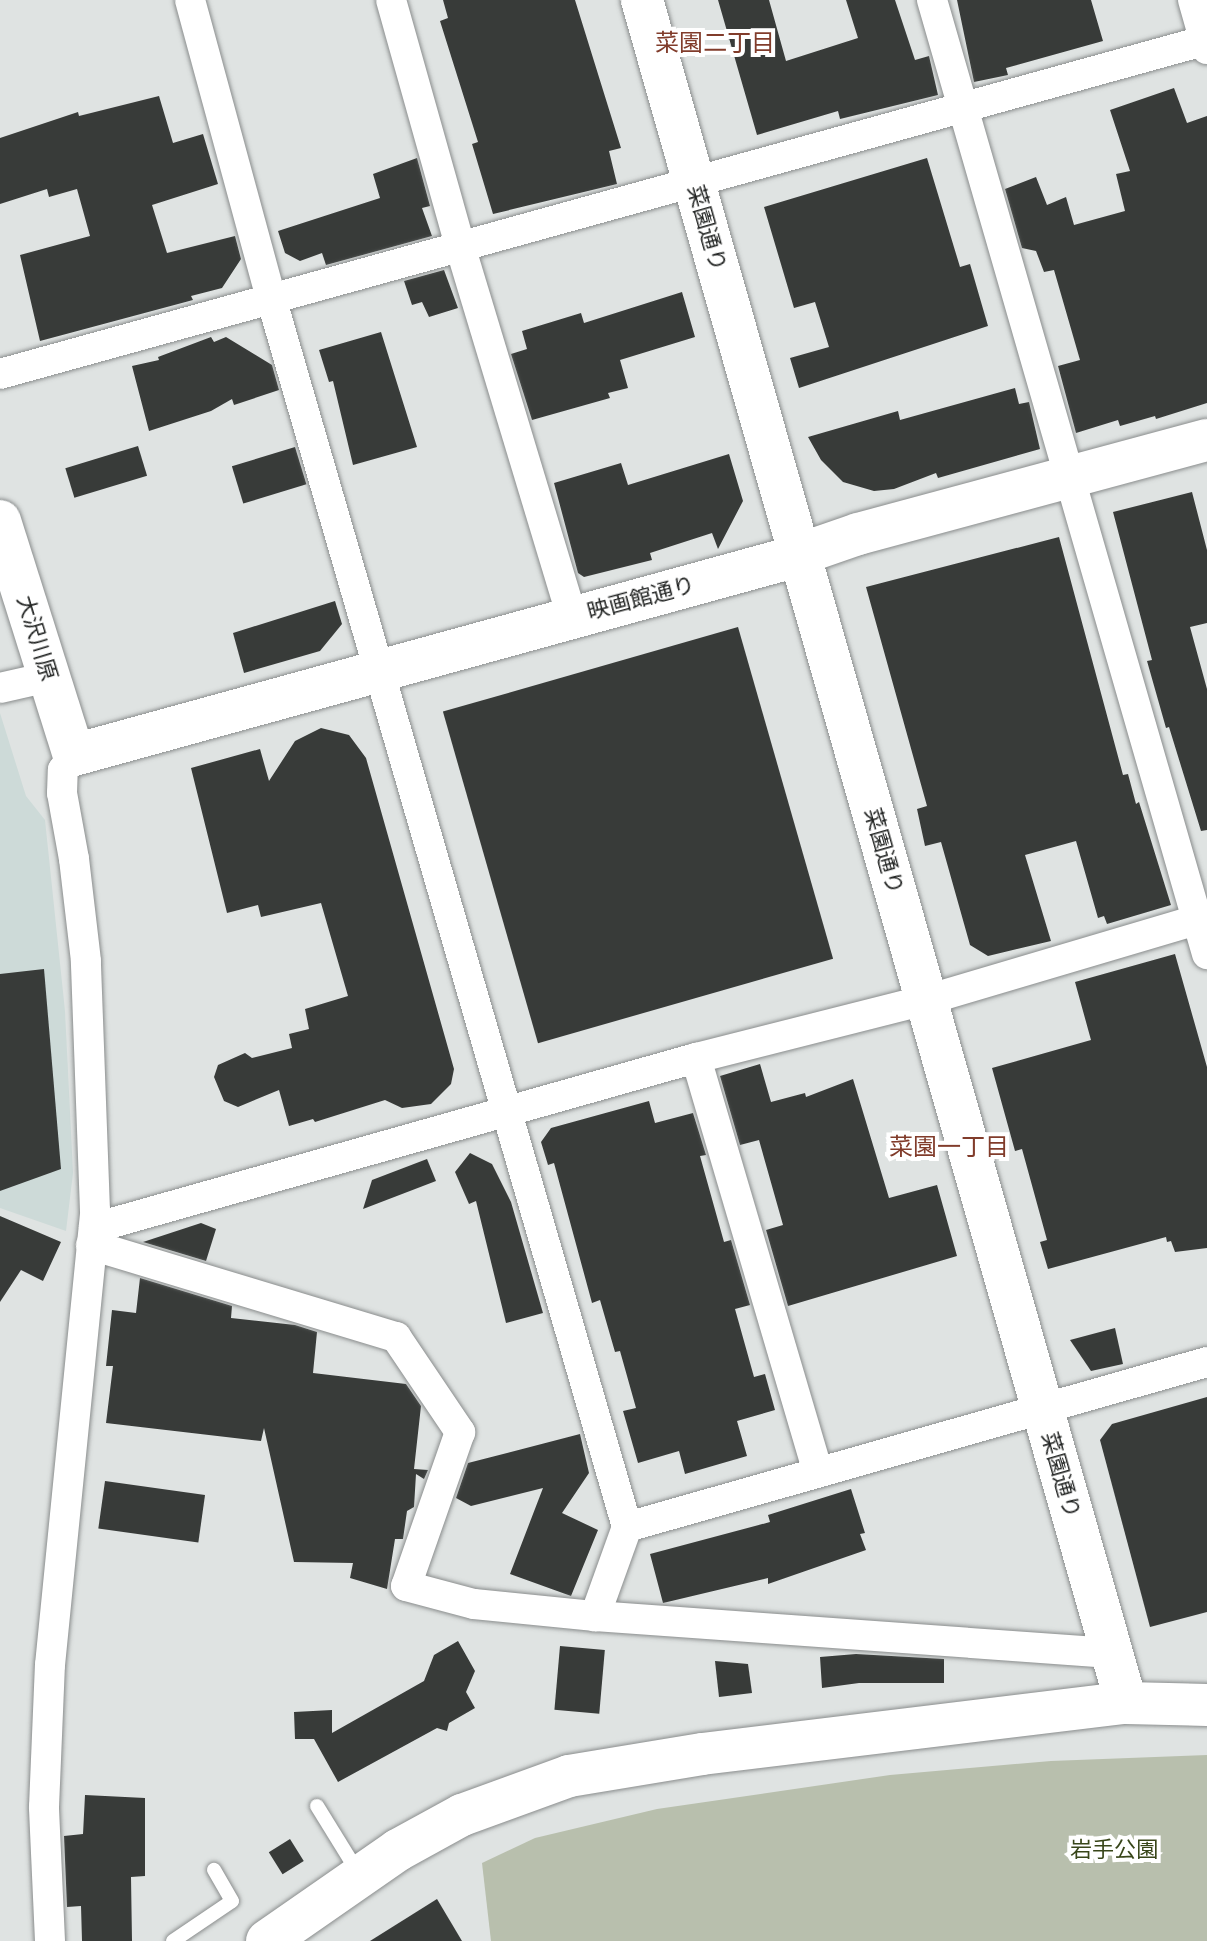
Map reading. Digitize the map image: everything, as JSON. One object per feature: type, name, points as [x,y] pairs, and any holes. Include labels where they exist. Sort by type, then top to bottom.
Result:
[{"type":"street","points":[[190,0],[272,301],[382,672],[627,1527],[595,1616]]},
{"type":"street","points":[[391,0],[460,246],[572,617]]},
{"type":"street","name":"菜園通り","points":[[642,0],[1126,1703]]},
{"type":"street","points":[[932,0],[1067,477],[1202,919],[1207,954]]},
{"type":"street","points":[[0,374],[272,301],[693,181],[1206,43],[1193,0]]},
{"type":"street","name":"映画館通り","points":[[74,755],[800,555],[858,534],[1207,440]]},
{"type":"street","name":"大沢川原","points":[[0,521],[74,755]]},
{"type":"street","points":[[0,688],[49,677]]},
{"type":"street","points":[[50,1941],[44,1807],[50,1665],[92,1236],[86,961],[74,859],[62,793],[63,770],[74,755]]},
{"type":"street","points":[[92,1236],[696,1058],[926,1000],[1202,919]]},
{"type":"street","points":[[696,1058],[818,1472]]},
{"type":"street","points":[[92,1236],[396,1337],[460,1432],[406,1586],[474,1604],[595,1616],[1111,1653]]},
{"type":"street","points":[[627,1527],[1207,1362]]},
{"type":"street","points":[[267,1941],[398,1850],[462,1815],[555,1781],[601,1769],[1126,1703],[1207,1705]]},
{"type":"lane","points":[[317,1806],[360,1876]]},
{"type":"lane","points":[[173,1941],[232,1901],[214,1870]]},
{"type":"shaded area","points":[[0,713],[26,796],[45,820],[65,1011],[73,1173],[66,1231],[0,1208]]},
{"type":"green space","name":"岩手公園","points":[[1207,1755],[1207,1941],[491,1941],[482,1863],[535,1838],[657,1809],[890,1775],[1051,1761]]},
{"type":"building","points":[[443,0],[575,0],[621,148],[609,151],[617,184],[493,214],[472,144],[478,142],[440,21],[448,18]]},
{"type":"building","points":[[718,0],[769,0],[786,61],[858,38],[846,0],[895,0],[915,60],[929,56],[938,95],[840,119],[838,111],[757,135]]},
{"type":"building","points":[[957,0],[1091,0],[1103,41],[1006,68],[1008,75],[974,82]]},
{"type":"building","points":[[1174,88],[1187,123],[1207,116],[1207,403],[1156,419],[1155,416],[1120,426],[1118,420],[1076,433],[1058,366],[1080,360],[1054,270],[1044,272],[1036,251],[1022,248],[1005,189],[1036,177],[1047,205],[1066,197],[1074,225],[1125,211],[1116,174],[1130,171],[1110,110]]},
{"type":"building","points":[[159,96],[173,143],[203,134],[218,184],[152,205],[167,253],[235,236],[241,259],[222,288],[191,296],[193,300],[40,341],[20,255],[90,236],[77,189],[49,197],[47,189],[0,204],[0,138],[78,112],[79,116]]},
{"type":"building","points":[[417,158],[430,206],[422,208],[432,236],[326,265],[322,253],[300,261],[285,253],[278,231],[380,198],[373,174]]},
{"type":"building","points":[[927,158],[960,267],[970,264],[988,326],[799,388],[790,358],[829,347],[815,302],[794,308],[764,207]]},
{"type":"building","points":[[444,270],[458,308],[429,317],[422,302],[412,305],[404,281]]},
{"type":"building","points":[[682,292],[695,337],[620,360],[628,388],[608,393],[610,398],[532,420],[511,354],[527,349],[522,331],[581,313],[584,323]]},
{"type":"building","points":[[381,332],[417,447],[353,465],[333,381],[329,382],[319,350]]},
{"type":"building","points":[[211,337],[214,342],[226,337],[272,365],[279,390],[234,405],[232,399],[211,411],[149,431],[132,366],[159,360],[158,357]]},
{"type":"building","points":[[1015,388],[1019,404],[1029,402],[1040,449],[938,478],[936,473],[894,489],[874,491],[843,482],[821,460],[808,437],[898,411],[900,420]]},
{"type":"building","points":[[138,446],[147,476],[74,498],[65,468]]},
{"type":"building","points":[[295,447],[306,484],[243,504],[232,466]]},
{"type":"building","points":[[729,454],[743,501],[718,549],[712,533],[650,553],[652,560],[584,577],[578,573],[554,483],[621,463],[628,485]]},
{"type":"building","points":[[1192,492],[1207,550],[1207,623],[1190,627],[1207,689],[1207,830],[1201,831],[1147,661],[1152,660],[1113,512]]},
{"type":"building","points":[[1059,537],[1123,775],[1128,774],[1136,804],[1139,802],[1171,905],[1107,924],[1104,916],[1098,918],[1076,841],[1025,855],[1051,941],[988,956],[970,945],[941,842],[925,846],[917,809],[927,806],[866,587]]},
{"type":"building","points":[[335,601],[342,624],[320,651],[244,673],[233,633]]},
{"type":"building","points":[[738,627],[833,959],[538,1043],[443,712]]},
{"type":"building","points":[[321,728],[349,735],[366,758],[454,1069],[451,1084],[431,1104],[402,1108],[385,1100],[315,1122],[313,1119],[289,1126],[279,1090],[238,1107],[224,1101],[214,1077],[218,1065],[245,1053],[252,1058],[292,1048],[289,1034],[309,1029],[305,1009],[348,996],[321,903],[261,917],[258,905],[227,913],[191,768],[260,749],[269,781],[295,741]]},
{"type":"building","points":[[1175,954],[1207,1067],[1207,1248],[1175,1252],[1166,1237],[1048,1269],[1040,1242],[1047,1240],[1022,1149],[1015,1151],[992,1068],[1091,1040],[1075,982]]},
{"type":"building","points":[[44,969],[61,1169],[0,1191],[0,974]]},
{"type":"building","points":[[760,1064],[771,1102],[805,1093],[806,1097],[853,1079],[889,1198],[937,1185],[957,1256],[788,1306],[766,1230],[783,1225],[759,1140],[740,1145],[720,1076]]},
{"type":"building","points":[[649,1101],[655,1123],[693,1113],[706,1155],[700,1156],[724,1242],[731,1240],[750,1305],[735,1309],[754,1377],[765,1374],[775,1410],[737,1421],[747,1456],[685,1474],[679,1451],[638,1463],[623,1411],[636,1408],[620,1351],[615,1352],[600,1300],[592,1303],[554,1163],[548,1165],[541,1142],[551,1128]]},
{"type":"building","points":[[470,1153],[492,1164],[511,1202],[543,1313],[506,1323],[476,1201],[469,1204],[455,1172]]},
{"type":"building","points":[[427,1159],[436,1181],[363,1209],[372,1180]]},
{"type":"building","points":[[0,1216],[61,1242],[43,1281],[21,1270],[0,1302]]},
{"type":"building","points":[[201,1223],[216,1229],[206,1261],[143,1242]]},
{"type":"building","points":[[140,1278],[232,1306],[231,1318],[295,1325],[317,1332],[313,1373],[406,1384],[421,1406],[414,1469],[428,1470],[424,1479],[416,1474],[414,1507],[407,1511],[403,1539],[395,1539],[387,1589],[350,1578],[353,1563],[294,1562],[264,1428],[261,1441],[106,1423],[113,1366],[106,1366],[112,1310],[136,1313]]},
{"type":"building","points":[[1115,1328],[1123,1364],[1091,1371],[1070,1340]]},
{"type":"building","points":[[1207,1397],[1207,1612],[1150,1627],[1100,1440],[1112,1424]]},
{"type":"building","points":[[580,1434],[589,1473],[562,1513],[598,1530],[571,1596],[510,1574],[543,1488],[471,1506],[456,1498],[468,1463]]},
{"type":"building","points":[[105,1481],[205,1495],[198,1543],[98,1529]]},
{"type":"building","points":[[851,1489],[865,1533],[860,1534],[866,1550],[768,1584],[768,1578],[663,1603],[650,1554],[770,1522],[768,1515]]},
{"type":"building","points":[[458,1641],[475,1671],[466,1692],[475,1708],[449,1723],[447,1731],[437,1728],[338,1782],[314,1739],[295,1739],[294,1712],[332,1710],[332,1733],[424,1681],[434,1655]]},
{"type":"building","points":[[560,1646],[605,1650],[599,1714],[554,1710]]},
{"type":"building","points":[[856,1654],[944,1659],[944,1683],[859,1683],[822,1688],[820,1657]]},
{"type":"building","points":[[715,1661],[748,1664],[752,1693],[719,1697]]},
{"type":"building","points":[[85,1795],[145,1798],[145,1876],[131,1877],[132,1941],[82,1941],[81,1906],[67,1907],[64,1836],[83,1834]]},
{"type":"building","points":[[290,1839],[304,1861],[283,1874],[269,1852]]},
{"type":"building","points":[[437,1899],[462,1941],[370,1941]]},
{"type":"district","name":"菜園二丁目","points":[[715,43]]},
{"type":"district","name":"菜園一丁目","points":[[949,1147]]}]
